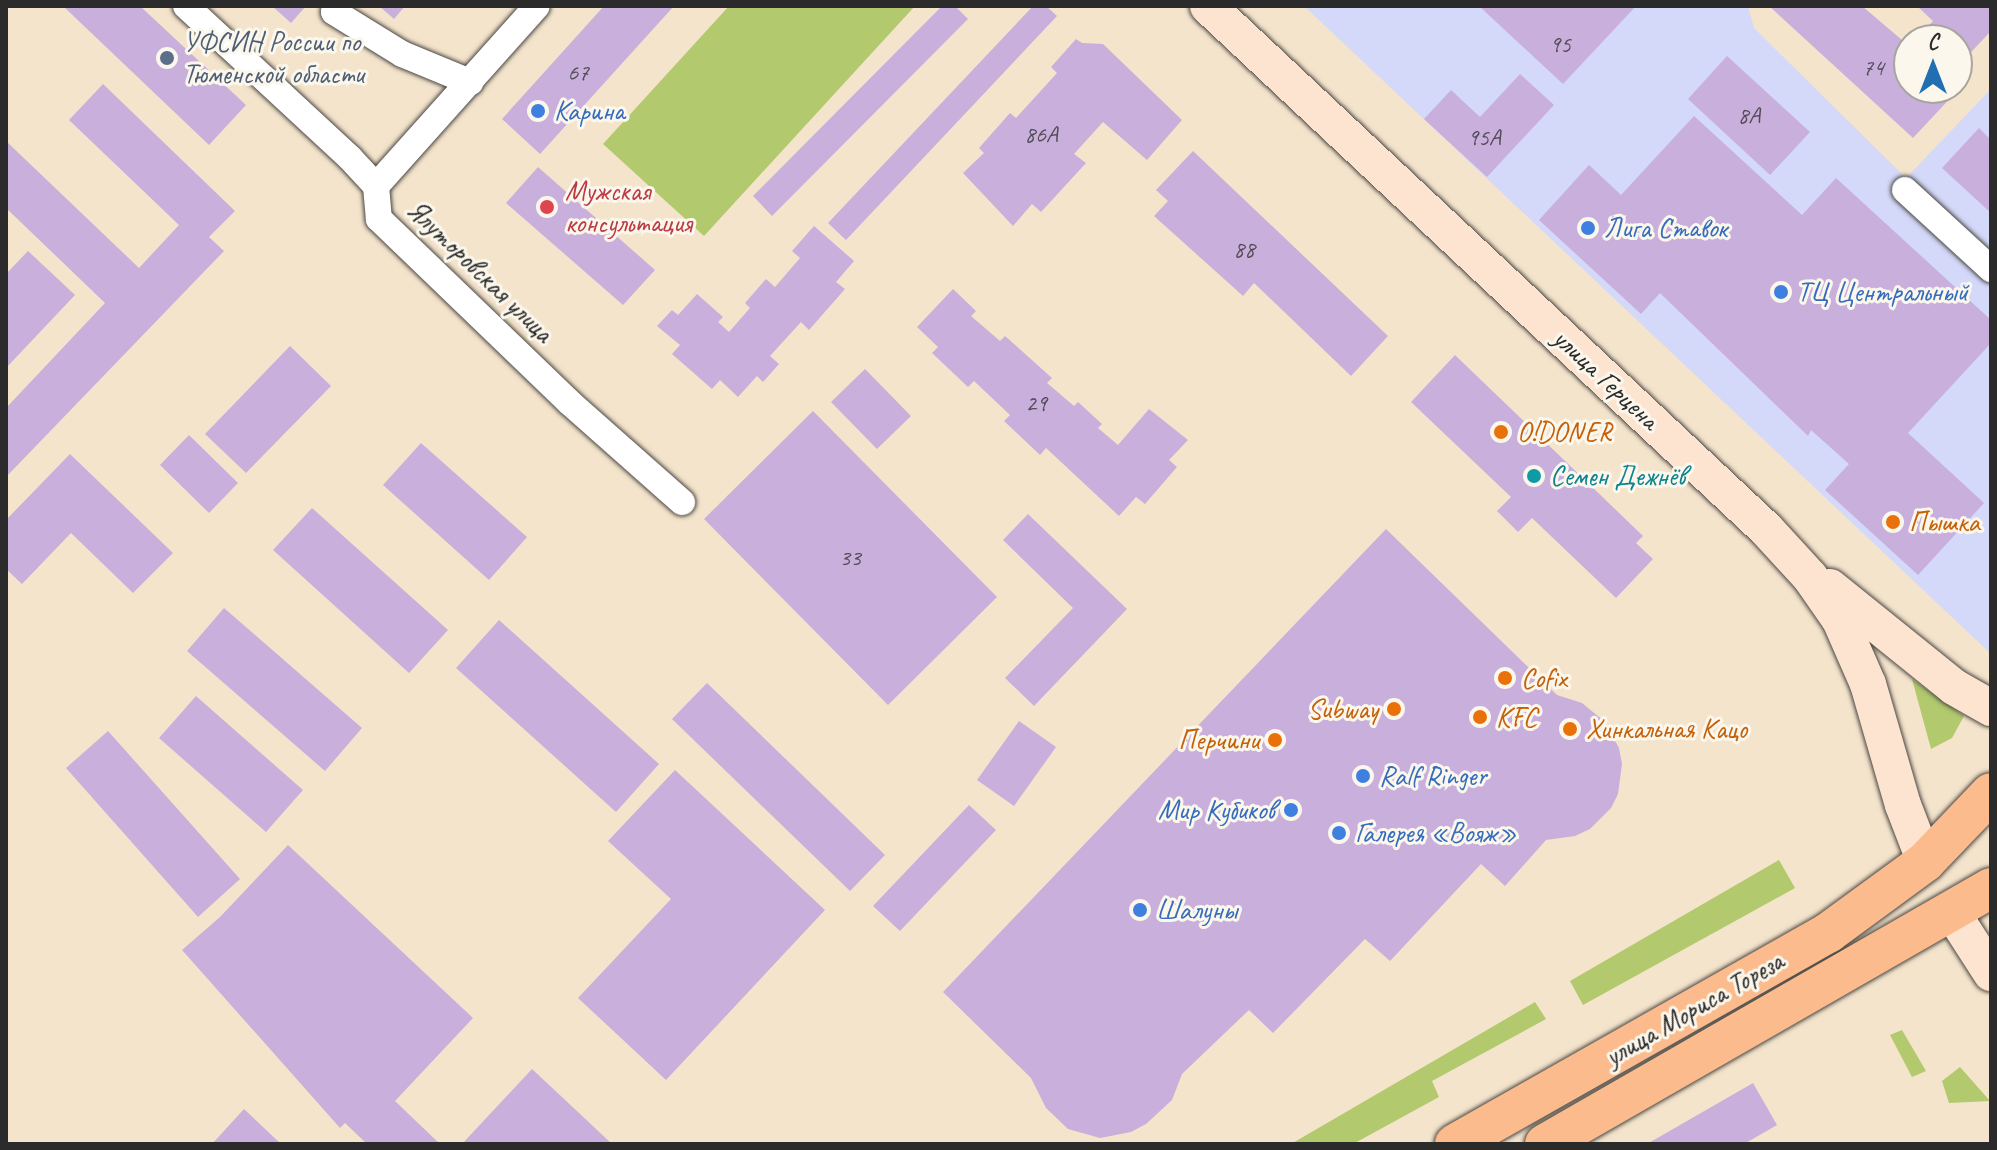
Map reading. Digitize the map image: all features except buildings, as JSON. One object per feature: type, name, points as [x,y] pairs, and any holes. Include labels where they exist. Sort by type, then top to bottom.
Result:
[{"type":"main road","name":"улица Мориса Тореза","points":[[1455,1144],[1828,933],[1925,862],[1991,793]]},
{"type":"main road","points":[[1925,862],[1951,911]]},
{"type":"main road","name":"улица Мориса Тореза","points":[[1545,1144],[1991,888]]},
{"type":"street","name":"Ялуторовская улица","points":[[186,6],[350,158],[376,186],[379,219],[569,402],[682,502]]},
{"type":"street","points":[[336,6],[334,12],[402,54],[470,82]]},
{"type":"street","points":[[376,186],[537,6]]},
{"type":"street","name":"улица Герцена","points":[[1208,6],[1793,557],[1824,596],[1850,639],[1868,684],[1903,805],[1925,862]]},
{"type":"street","points":[[1905,190],[1991,269]]},
{"type":"street","points":[[1793,557],[1954,687],[1991,708]]},
{"type":"street","points":[[1951,911],[1991,973]]},
{"type":"shaded area","points":[[1304,6],[1748,6],[1754,28],[1906,178],[1991,89],[1991,654]]},
{"type":"green space","points":[[729,6],[915,6],[704,236],[603,144]]},
{"type":"green space","points":[[1912,679],[1964,716],[1952,738],[1931,749]]},
{"type":"green space","points":[[1779,860],[1795,888],[1583,1005],[1570,981]]},
{"type":"green space","points":[[1535,1002],[1546,1019],[1432,1081],[1439,1097],[1353,1144],[1291,1144]]},
{"type":"green space","points":[[1902,1030],[1926,1071],[1912,1077],[1890,1035]]},
{"type":"green space","points":[[1960,1067],[1990,1101],[1949,1103],[1942,1081]]},
{"type":"place","name":"УФСИН России по Тюменской области","points":[[167,58]]},
{"type":"place","name":"Карина","points":[[538,111]]},
{"type":"place","name":"Мужская консультация","points":[[547,207]]},
{"type":"place","name":"Лига Ставок","points":[[1588,228]]},
{"type":"place","name":"ТЦ Центральный","points":[[1781,292]]},
{"type":"place","name":"O!DONER","points":[[1501,432]]},
{"type":"place","name":"Семен Дежнёв","points":[[1534,476]]},
{"type":"place","name":"Пышка","points":[[1893,522]]},
{"type":"place","name":"Cofix","points":[[1505,678]]},
{"type":"place","name":"Subway","points":[[1394,709]]},
{"type":"place","name":"KFC","points":[[1480,717]]},
{"type":"place","name":"Хинкальная Кацо","points":[[1570,729]]},
{"type":"place","name":"Перчини","points":[[1275,740]]},
{"type":"place","name":"Ralf Ringer","points":[[1363,776]]},
{"type":"place","name":"Мир Кубиков","points":[[1291,810]]},
{"type":"place","name":"Галерея «Вояж»","points":[[1339,833]]},
{"type":"place","name":"Шалуны","points":[[1140,910]]}]
